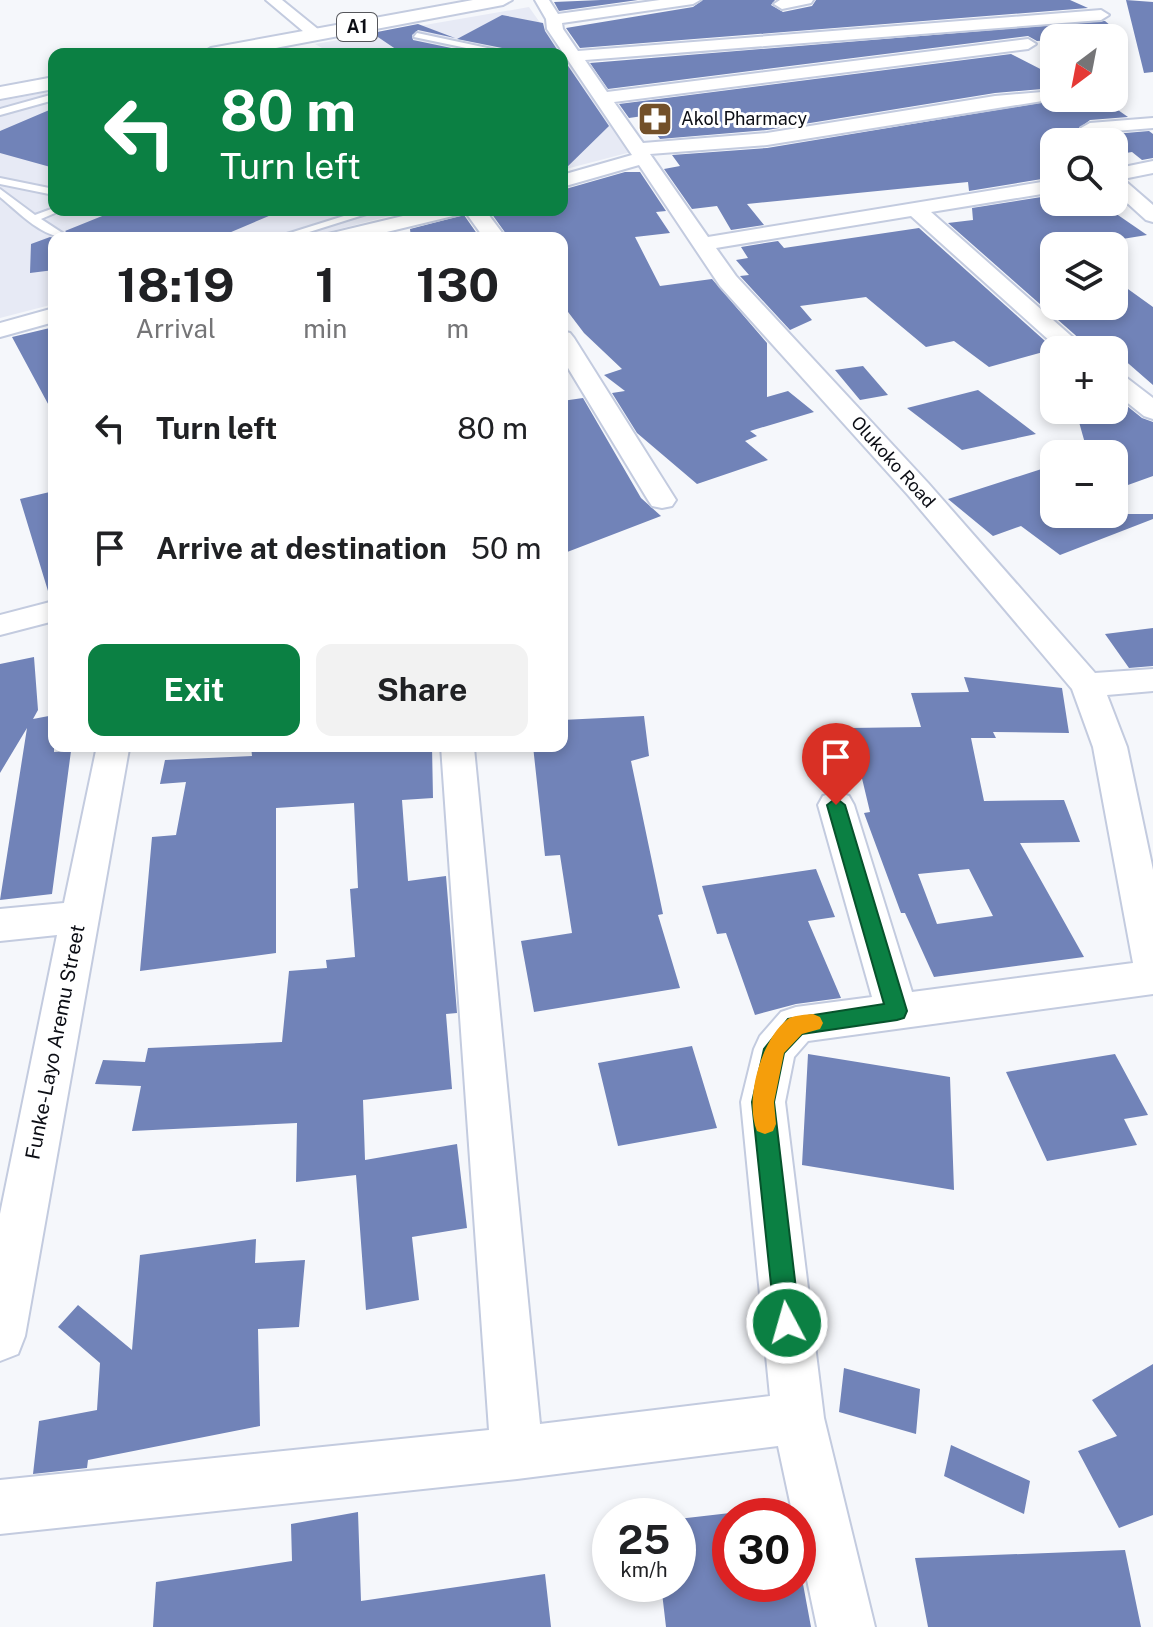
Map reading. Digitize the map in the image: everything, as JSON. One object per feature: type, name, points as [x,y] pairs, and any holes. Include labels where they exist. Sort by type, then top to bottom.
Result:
[{"type":"highway","name":"A1","points":[[254,48],[503,0]]},
{"type":"highway","points":[[0,93],[48,84]]},
{"type":"street","points":[[273,0],[316,34]]},
{"type":"street","points":[[548,10],[693,0]]},
{"type":"street","points":[[782,4],[806,0]]},
{"type":"street","name":"Olukoko Road","points":[[548,10],[555,29],[568,48]]},
{"type":"street","points":[[573,56],[1104,14]]},
{"type":"street","points":[[811,37],[850,65]]},
{"type":"street","points":[[605,98],[1028,44]]},
{"type":"street","name":"Olukoko Road","points":[[568,48],[605,98],[728,281],[918,489],[1087,685],[1110,747],[1153,965]]},
{"type":"street","points":[[568,179],[640,154],[767,139],[995,101],[1040,97]]},
{"type":"street","points":[[1095,128],[1086,120],[1153,123]]},
{"type":"street","points":[[1128,155],[1148,167]]},
{"type":"street","points":[[1128,173],[1148,167]]},
{"type":"street","points":[[703,244],[1040,188]]},
{"type":"street","points":[[1128,192],[1153,216]]},
{"type":"street","points":[[915,209],[1059,336]]},
{"type":"street","points":[[360,232],[428,216]]},
{"type":"street","points":[[0,330],[48,317]]},
{"type":"street","points":[[568,348],[662,500]]},
{"type":"street","points":[[1128,391],[1153,411]]},
{"type":"street","points":[[0,625],[48,613]]},
{"type":"street","points":[[1087,685],[1153,680]]},
{"type":"street","name":"Funke-Layo Aremu Street","points":[[0,1336],[111,752]]},
{"type":"street","points":[[457,752],[517,1453]]},
{"type":"street","points":[[836,805],[897,1011]]},
{"type":"street","points":[[0,925],[78,917]]},
{"type":"street","points":[[846,1627],[798,1418],[763,1102],[775,1049],[796,1025],[1153,977]]},
{"type":"street","points":[[0,1507],[517,1453],[798,1418]]},
{"type":"lane","points":[[417,35],[478,48]]},
{"type":"lane","points":[[0,112],[48,99]]},
{"type":"lane","points":[[0,181],[48,191]]},
{"type":"lane","points":[[0,192],[55,232]]},
{"type":"lane","points":[[33,219],[48,213]]},
{"type":"lane","points":[[299,232],[354,216]]},
{"type":"shaded area","points":[[529,7],[558,48],[322,48],[315,44]]},
{"type":"shaded area","points":[[568,63],[631,152],[568,168]]},
{"type":"shaded area","points":[[48,92],[48,216],[389,216],[328,232],[48,232],[48,306],[0,318],[0,101]]},
{"type":"building","points":[[638,0],[559,11],[554,2]]},
{"type":"building","points":[[703,0],[775,0],[771,5],[783,12],[812,6],[816,0],[1070,0],[1088,8],[580,48],[566,28],[693,7]]},
{"type":"building","points":[[1126,0],[1153,2],[1153,72],[1144,73]]},
{"type":"building","points":[[502,15],[543,23],[556,48],[502,48],[457,39]]},
{"type":"building","points":[[1105,21],[1109,24],[1068,24]]},
{"type":"building","points":[[418,24],[455,38],[418,30],[412,35],[413,40],[451,48],[394,48],[372,33]]},
{"type":"building","points":[[1040,26],[1040,41],[1028,36],[608,89],[590,63]]},
{"type":"building","points":[[1011,54],[1040,69],[1040,89],[995,93],[767,130],[660,139],[643,116],[629,118],[619,104]]},
{"type":"building","points":[[568,66],[609,126],[568,166]]},
{"type":"building","points":[[1040,103],[1040,112],[1121,112],[1128,117],[1090,120],[1079,128],[1040,128],[1040,179],[969,191],[968,182],[747,204],[764,225],[731,230],[717,206],[692,209],[664,169],[680,166],[672,155],[767,148]]},
{"type":"building","points":[[48,111],[48,166],[0,153],[0,131]]},
{"type":"building","points":[[1149,131],[1153,134],[1153,158],[1142,160],[1132,152],[1128,153],[1128,133]]},
{"type":"building","points":[[625,172],[640,172],[666,211],[656,212],[670,233],[635,237],[660,286],[712,279],[767,343],[767,397],[788,391],[814,412],[750,431],[757,436],[745,441],[768,460],[697,484],[637,433],[612,393],[625,391],[604,375],[622,369],[584,333],[568,312],[568,232],[505,232],[493,216],[568,216],[568,188]]},
{"type":"building","points":[[1040,197],[1040,216],[1119,216],[1147,235],[1128,238],[1128,232],[1040,232],[1040,304],[948,223],[973,220],[972,208]]},
{"type":"building","points":[[102,216],[269,216],[231,232],[65,231]]},
{"type":"building","points":[[465,216],[476,232],[410,232],[410,229]]},
{"type":"building","points":[[919,228],[1040,336],[1040,353],[989,367],[954,341],[926,347],[866,297],[800,306],[812,320],[790,330],[740,276],[749,275],[736,260],[748,258],[741,247],[778,241],[784,248]]},
{"type":"building","points":[[48,238],[48,271],[30,273],[31,244]]},
{"type":"building","points":[[1128,289],[1153,307],[1153,385],[1128,363],[1128,336],[1076,336],[1058,320],[1128,320]]},
{"type":"building","points":[[48,328],[48,404],[12,337]]},
{"type":"building","points":[[863,366],[888,395],[860,400],[835,370]]},
{"type":"building","points":[[978,390],[1036,434],[962,450],[907,408]]},
{"type":"building","points":[[583,398],[641,498],[661,516],[568,552],[568,400]]},
{"type":"building","points":[[1128,407],[1153,422],[1153,476],[1128,485],[1128,440],[1084,440],[1080,424],[1128,424]]},
{"type":"building","points":[[1040,469],[1040,528],[1128,528],[1128,514],[1153,514],[1153,519],[1060,555],[1021,526],[993,536],[948,499]]},
{"type":"building","points":[[48,492],[48,591],[20,499]]},
{"type":"building","points":[[1153,628],[1153,666],[1129,668],[1105,634]]},
{"type":"building","points":[[34,657],[38,710],[33,719],[48,716],[48,752],[71,752],[52,894],[0,900],[27,728],[0,773],[0,664]]},
{"type":"building","points":[[964,677],[1062,688],[1069,733],[993,732],[996,738],[971,738],[984,801],[1064,800],[1080,842],[1020,843],[1084,957],[934,977],[905,913],[901,913],[864,813],[870,812],[850,728],[921,727],[911,693],[969,692]],"holes":[[[969,869],[993,916],[937,924],[918,874]]]},
{"type":"building","points":[[644,716],[649,756],[631,761],[663,914],[658,915],[680,988],[534,1012],[521,941],[572,933],[560,855],[545,856],[534,752],[568,752],[568,720]]},
{"type":"building","points":[[252,752],[432,752],[433,798],[402,800],[408,881],[446,876],[457,1013],[446,1014],[452,1089],[363,1100],[365,1160],[457,1144],[467,1228],[412,1237],[419,1300],[366,1310],[356,1175],[296,1182],[297,1123],[132,1131],[141,1086],[95,1084],[103,1060],[145,1062],[148,1048],[282,1042],[289,971],[327,968],[326,960],[355,957],[350,889],[358,888],[354,803],[276,808],[276,953],[140,971],[152,837],[176,835],[186,782],[160,784],[165,760],[252,756]]},
{"type":"building","points":[[816,869],[835,917],[808,921],[841,998],[796,1004],[755,1015],[726,933],[717,934],[702,886]]},
{"type":"building","points":[[692,1046],[717,1128],[618,1146],[598,1063]]},
{"type":"building","points":[[808,1054],[950,1077],[954,1190],[802,1165]]},
{"type":"building","points":[[1115,1054],[1148,1115],[1124,1119],[1137,1145],[1047,1161],[1006,1072]]},
{"type":"building","points":[[256,1239],[255,1263],[305,1260],[299,1327],[258,1329],[260,1426],[88,1460],[87,1468],[33,1474],[39,1421],[97,1410],[100,1363],[58,1327],[78,1305],[132,1350],[140,1255]]},
{"type":"building","points":[[1153,1364],[1153,1515],[1119,1528],[1078,1451],[1117,1436],[1092,1400]]},
{"type":"building","points":[[844,1368],[920,1389],[916,1434],[839,1412]]},
{"type":"building","points":[[951,1445],[1030,1481],[1024,1514],[944,1476]]},
{"type":"building","points":[[358,1512],[361,1601],[545,1574],[551,1627],[153,1627],[156,1582],[292,1561],[291,1524]]},
{"type":"building","points":[[712,1515],[712,1602],[806,1602],[811,1627],[666,1627],[663,1602],[696,1602],[696,1517]]},
{"type":"building","points":[[1125,1550],[1141,1627],[928,1627],[915,1558]]},
{"type":"slow traffic","points":[[765,1124],[763,1102],[775,1049],[796,1025],[813,1023]]},
{"type":"place","name":"Akol Pharmacy","points":[[655,119]]},
{"type":"route","points":[[787,1323],[763,1102],[775,1049],[796,1025],[897,1011],[836,805]]}]
